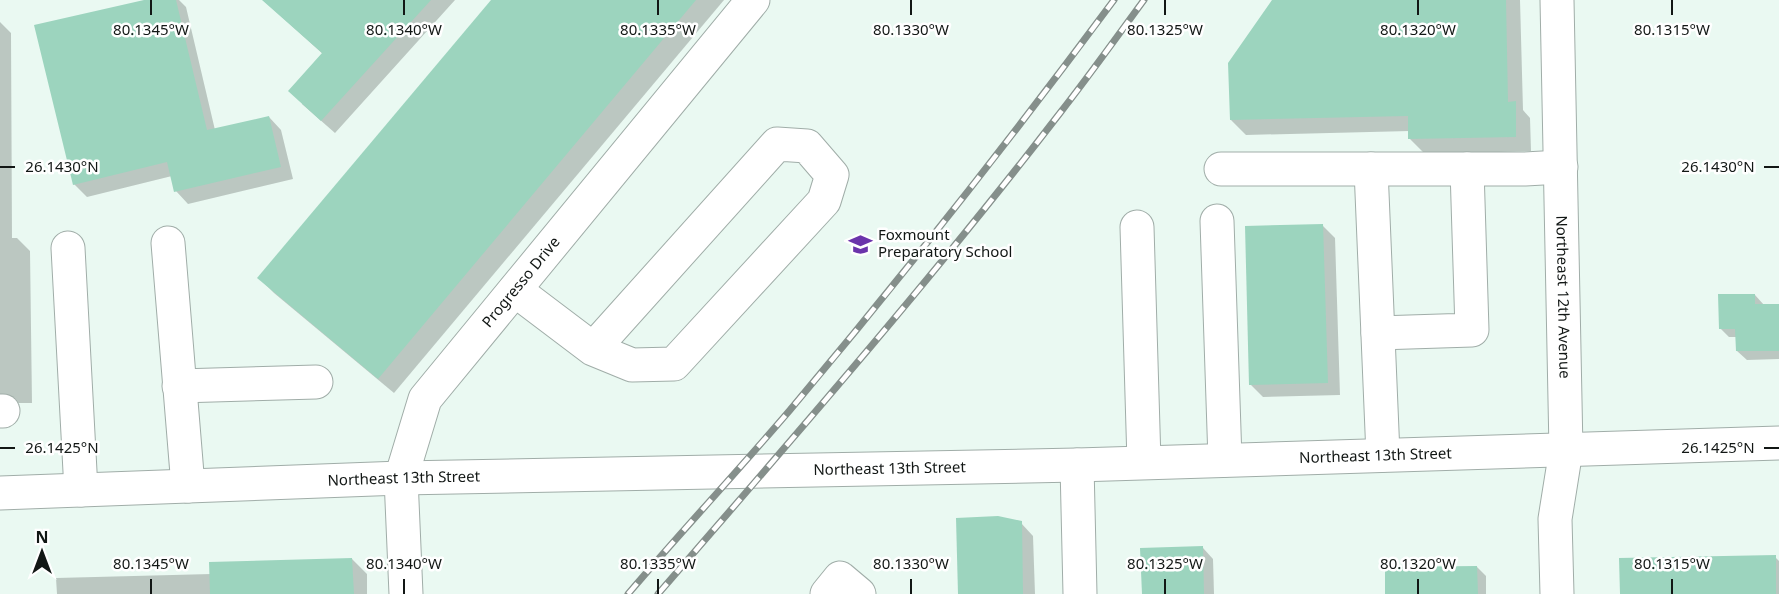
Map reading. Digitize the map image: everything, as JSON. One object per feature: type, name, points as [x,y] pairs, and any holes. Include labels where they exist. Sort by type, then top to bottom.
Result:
[{"type":"street","name":"Northeast 12th Avenue","points":[[1557,0],[1566,450],[1555,519],[1557,594]]},
{"type":"street","name":"Progresso Drive","points":[[406,594],[401,478],[425,399],[748,6]]},
{"type":"street","points":[[515,290],[593,349],[632,365],[674,364],[824,201],[832,175],[807,146],[777,144],[593,349]]},
{"type":"street","points":[[1221,169],[1561,167]]},
{"type":"street","points":[[1371,169],[1383,455]]},
{"type":"street","points":[[1378,333],[1472,330],[1467,169]]},
{"type":"street","points":[[1217,221],[1225,460]]},
{"type":"street","points":[[1137,226],[1144,462]]},
{"type":"street","points":[[168,243],[188,486]]},
{"type":"street","points":[[68,248],[81,490]]},
{"type":"street","points":[[179,386],[316,382]]},
{"type":"street","name":"Northeast 13th Street","points":[[0,493],[401,478],[1077,465],[1779,443]]},
{"type":"street","points":[[1077,465],[1080,594]]},
{"type":"street","points":[[827,594],[840,578],[859,594]]},
{"type":"building","points":[[144,0],[176,0],[207,130],[269,116],[281,167],[174,192],[167,162],[73,185],[34,25]]},
{"type":"building","points":[[262,0],[431,0],[321,121],[288,91],[322,53]]},
{"type":"building","points":[[491,0],[696,0],[378,379],[257,278]]},
{"type":"building","points":[[1272,0],[1506,0],[1508,102],[1516,101],[1516,137],[1408,139],[1408,116],[1230,120],[1228,63]]},
{"type":"building","points":[[1323,224],[1328,383],[1249,385],[1245,226]]},
{"type":"building","points":[[1718,294],[1755,294],[1755,304],[1779,304],[1779,351],[1736,351],[1735,329],[1719,329]]},
{"type":"building","points":[[998,516],[1022,521],[1023,594],[958,594],[956,518]]},
{"type":"building","points":[[1203,546],[1204,594],[1142,594],[1140,548]]},
{"type":"building","points":[[1776,555],[1776,594],[1620,594],[1619,558]]},
{"type":"building","points":[[352,558],[354,594],[210,594],[209,562]]},
{"type":"building","points":[[1477,566],[1478,594],[1385,594],[1385,567]]},
{"type":"railway","points":[[628,594],[790,410],[873,310],[1114,0]]},
{"type":"railway","points":[[658,594],[761,476],[1012,175],[1144,0]]},
{"type":"place","name":"Foxmount Preparatory School","points":[[860,244]]}]
